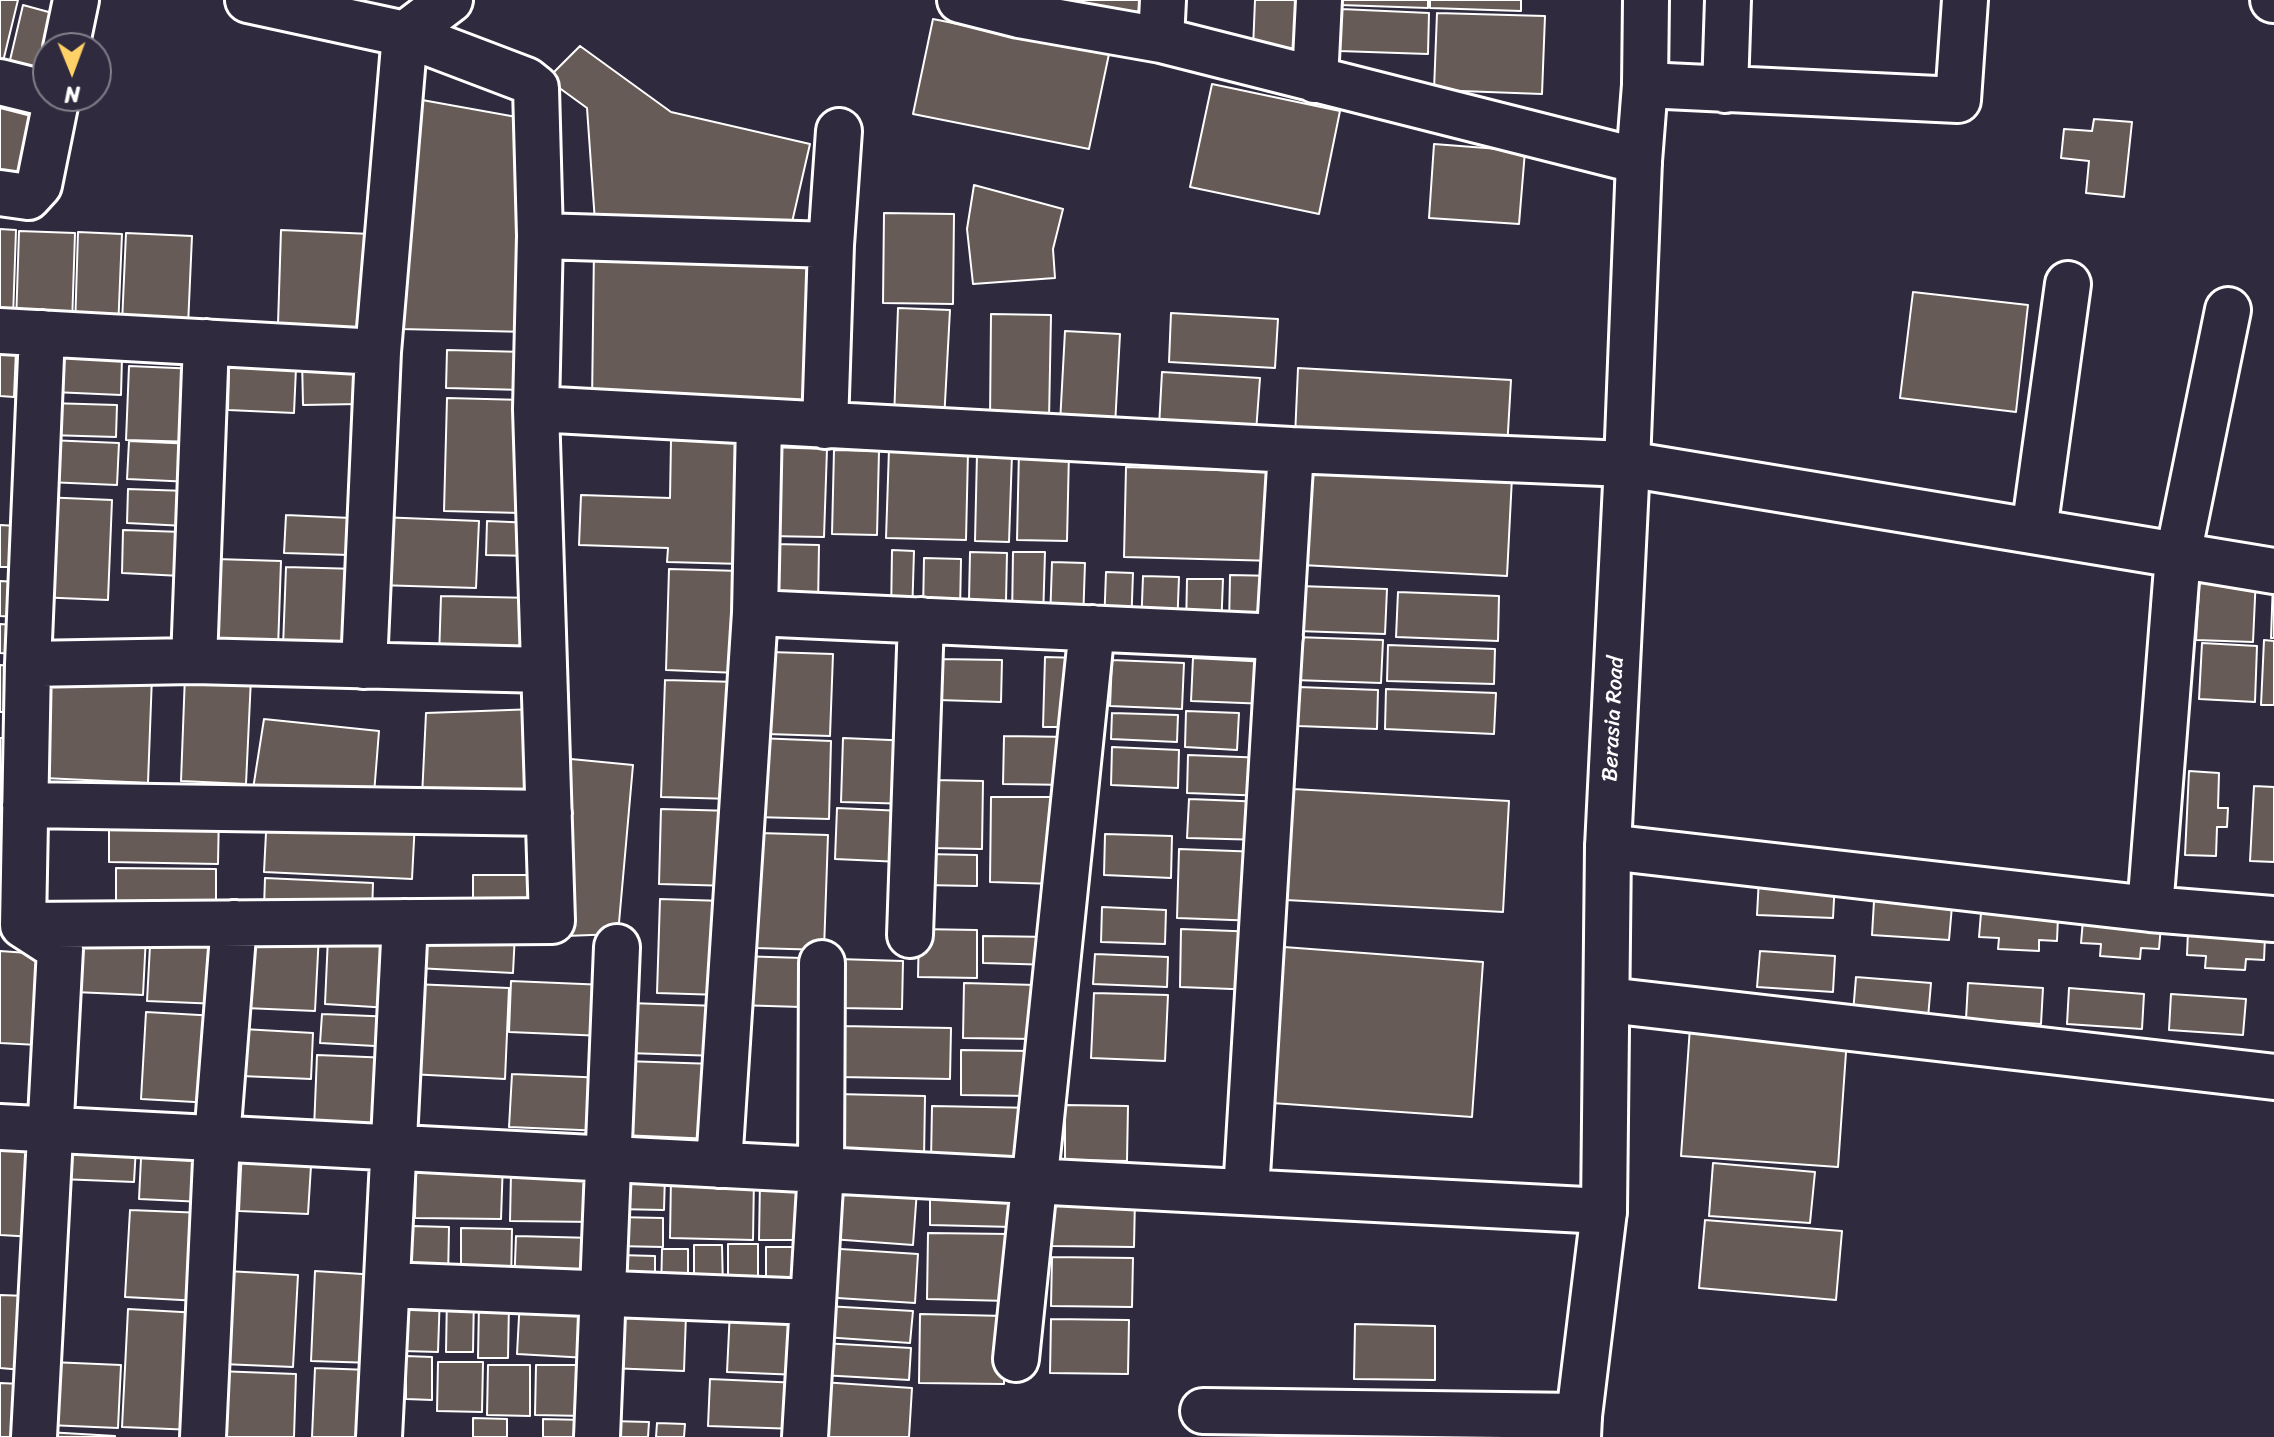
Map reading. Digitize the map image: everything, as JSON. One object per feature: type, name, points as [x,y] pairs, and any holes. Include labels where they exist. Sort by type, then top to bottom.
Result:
[{"type":"street","points":[[69,32],[76,0]]},
{"type":"street","points":[[364,666],[378,352],[405,34],[450,0]]},
{"type":"street","points":[[960,0],[1162,20],[1315,80],[1639,161]]},
{"type":"street","points":[[1315,80],[1319,0]]},
{"type":"street","name":"Berasia Road","points":[[1578,1427],[1604,1211],[1608,847],[1645,85],[1646,0]]},
{"type":"street","points":[[1725,90],[1728,0]]},
{"type":"street","points":[[1645,85],[1958,100],[1965,0]]},
{"type":"street","points":[[15,897],[234,923],[552,921],[536,409],[540,236],[536,88],[526,80],[405,34],[276,3]]},
{"type":"street","points":[[0,82],[32,90]]},
{"type":"street","points":[[0,193],[28,197],[39,185],[53,112]]},
{"type":"street","points":[[825,426],[831,245],[839,131]]},
{"type":"street","points":[[540,236],[831,245]]},
{"type":"street","points":[[2034,531],[2068,284]]},
{"type":"street","points":[[2150,909],[2178,555],[2228,310]]},
{"type":"street","points":[[34,1437],[60,949],[15,897],[25,805],[13,729],[28,664],[21,332],[378,352]]},
{"type":"street","points":[[194,661],[206,342]]},
{"type":"street","points":[[536,409],[1291,450],[1627,464],[2274,571]]},
{"type":"street","points":[[719,1165],[755,613],[759,422]]},
{"type":"street","points":[[1246,1192],[1291,450]]},
{"type":"street","points":[[755,613],[1280,637]]},
{"type":"street","points":[[910,935],[921,620]]},
{"type":"street","points":[[1016,1359],[1092,628]]},
{"type":"street","points":[[28,664],[194,661],[544,670]]},
{"type":"street","points":[[25,805],[549,813]]},
{"type":"street","points":[[1608,847],[2150,909],[2274,919]]},
{"type":"street","points":[[379,1437],[405,922]]},
{"type":"street","points":[[203,1437],[217,1139],[234,923]]},
{"type":"street","points":[[597,1437],[617,947]]},
{"type":"street","points":[[805,1437],[821,1170],[822,963]]},
{"type":"street","points":[[1608,1000],[2274,1077]]},
{"type":"street","points":[[0,1127],[1604,1211]]},
{"type":"street","points":[[387,1285],[813,1302]]},
{"type":"street","points":[[1203,1411],[1444,1426],[1578,1427]]},
{"type":"building","points":[[0,0],[18,0],[0,74]]},
{"type":"building","points":[[1038,0],[1152,0],[1151,12],[1038,9]]},
{"type":"building","points":[[1255,0],[1297,0],[1295,50],[1253,49]]},
{"type":"building","points":[[1340,0],[1428,0],[1428,8],[1340,5]]},
{"type":"building","points":[[1430,0],[1521,0],[1521,11],[1430,8]]},
{"type":"building","points":[[23,5],[56,14],[52,32],[32,32],[32,83],[6,77]]},
{"type":"building","points":[[1341,9],[1429,13],[1428,54],[1339,51]]},
{"type":"building","points":[[1437,13],[1545,16],[1542,94],[1434,90]]},
{"type":"building","points":[[933,19],[1109,54],[1089,149],[913,114]]},
{"type":"building","points":[[580,46],[671,112],[810,144],[790,231],[595,222],[587,108],[547,79]]},
{"type":"building","points":[[1212,84],[1340,111],[1319,214],[1190,187]]},
{"type":"building","points":[[411,98],[522,118],[528,332],[400,329]]},
{"type":"building","points":[[0,108],[43,119],[26,189],[0,183]]},
{"type":"building","points":[[2094,119],[2132,122],[2124,197],[2086,193],[2089,161],[2061,158],[2064,129],[2092,131]]},
{"type":"building","points":[[1434,144],[1525,151],[1519,224],[1429,218]]},
{"type":"building","points":[[974,185],[1063,209],[1053,249],[1055,278],[973,284],[967,229]]},
{"type":"building","points":[[884,213],[954,214],[953,304],[883,303]]},
{"type":"building","points":[[0,229],[16,230],[13,318],[0,317]]},
{"type":"building","points":[[281,230],[371,234],[368,328],[278,324]]},
{"type":"building","points":[[19,231],[75,233],[72,325],[16,323]]},
{"type":"building","points":[[78,232],[122,234],[118,330],[75,328]]},
{"type":"building","points":[[126,233],[192,236],[188,326],[122,323]]},
{"type":"building","points":[[594,248],[817,258],[815,412],[592,402]]},
{"type":"building","points":[[1913,292],[2028,305],[2016,412],[1900,398]]},
{"type":"building","points":[[898,308],[950,310],[944,421],[894,419]]},
{"type":"building","points":[[1171,313],[1278,319],[1275,368],[1169,362]]},
{"type":"building","points":[[991,314],[1051,315],[1049,420],[990,419]]},
{"type":"building","points":[[1065,331],[1120,334],[1115,426],[1060,423]]},
{"type":"building","points":[[0,349],[16,350],[14,397],[0,396]]},
{"type":"building","points":[[447,350],[525,352],[523,390],[446,388]]},
{"type":"building","points":[[55,354],[122,357],[121,395],[53,392]]},
{"type":"building","points":[[302,359],[358,359],[359,404],[303,405]]},
{"type":"building","points":[[129,366],[199,369],[196,442],[126,440]]},
{"type":"building","points":[[229,366],[296,368],[294,413],[228,410]]},
{"type":"building","points":[[1298,368],[1511,380],[1507,449],[1295,437]]},
{"type":"building","points":[[1162,372],[1260,378],[1256,432],[1159,427]]},
{"type":"building","points":[[447,398],[524,400],[520,513],[444,511]]},
{"type":"building","points":[[49,403],[117,405],[116,437],[48,435]]},
{"type":"building","points":[[48,440],[119,443],[117,485],[47,482]]},
{"type":"building","points":[[671,440],[746,443],[742,564],[667,562],[668,548],[579,545],[581,495],[670,498]]},
{"type":"building","points":[[129,441],[194,444],[192,482],[127,479]]},
{"type":"building","points":[[769,447],[827,449],[824,537],[767,536]]},
{"type":"building","points":[[889,449],[968,452],[966,540],[886,538]]},
{"type":"building","points":[[834,450],[879,451],[877,535],[832,534]]},
{"type":"building","points":[[1019,450],[1069,452],[1067,541],[1017,540]]},
{"type":"building","points":[[977,453],[1012,454],[1009,542],[975,541]]},
{"type":"building","points":[[1307,466],[1512,477],[1507,576],[1302,565]]},
{"type":"building","points":[[1126,467],[1279,472],[1276,561],[1124,557]]},
{"type":"building","points":[[128,489],[187,491],[185,526],[127,523]]},
{"type":"building","points":[[41,497],[112,500],[108,600],[36,597]]},
{"type":"building","points":[[286,515],[351,518],[349,555],[284,553]]},
{"type":"building","points":[[379,517],[479,521],[476,588],[377,585]]},
{"type":"building","points":[[487,521],[533,523],[532,556],[486,555]]},
{"type":"building","points":[[0,525],[18,526],[16,567],[0,567]]},
{"type":"building","points":[[123,530],[183,532],[181,576],[122,573]]},
{"type":"building","points":[[774,544],[819,545],[818,607],[772,606]]},
{"type":"building","points":[[892,550],[914,551],[912,617],[891,616]]},
{"type":"building","points":[[970,552],[1007,553],[1006,601],[969,600]]},
{"type":"building","points":[[1013,552],[1045,552],[1043,620],[1012,619]]},
{"type":"building","points":[[924,558],[961,559],[960,612],[923,611]]},
{"type":"building","points":[[216,559],[281,561],[278,649],[212,647]]},
{"type":"building","points":[[1052,562],[1085,563],[1083,622],[1050,621]]},
{"type":"building","points":[[286,567],[358,569],[356,649],[283,647]]},
{"type":"building","points":[[669,569],[741,571],[738,673],[666,670]]},
{"type":"building","points":[[1106,572],[1133,573],[1131,628],[1104,627]]},
{"type":"building","points":[[2200,574],[2256,576],[2253,642],[2196,640]]},
{"type":"building","points":[[1230,575],[1277,576],[1276,628],[1229,626]]},
{"type":"building","points":[[1143,576],[1179,577],[1177,630],[1141,629]]},
{"type":"building","points":[[1187,579],[1223,579],[1221,631],[1186,630]]},
{"type":"building","points":[[0,581],[18,582],[16,617],[0,616]]},
{"type":"building","points":[[2273,581],[2274,638],[2271,638]]},
{"type":"building","points":[[1299,586],[1387,589],[1385,634],[1297,631]]},
{"type":"building","points":[[1398,592],[1499,596],[1498,641],[1396,637]]},
{"type":"building","points":[[441,596],[534,598],[532,660],[439,657]]},
{"type":"building","points":[[0,624],[16,625],[15,654],[0,653]]},
{"type":"building","points":[[1295,637],[1383,640],[1381,683],[1294,680]]},
{"type":"building","points":[[2264,640],[2274,641],[2274,705],[2261,705]]},
{"type":"building","points":[[2202,643],[2257,646],[2255,702],[2199,699]]},
{"type":"building","points":[[1388,645],[1495,649],[1494,684],[1387,681]]},
{"type":"building","points":[[770,652],[833,654],[830,736],[767,734]]},
{"type":"building","points":[[1045,657],[1080,658],[1079,727],[1043,727]]},
{"type":"building","points":[[1193,658],[1269,662],[1268,704],[1191,701]]},
{"type":"building","points":[[939,659],[1002,660],[1001,702],[938,700]]},
{"type":"building","points":[[1112,660],[1184,663],[1182,709],[1110,706]]},
{"type":"building","points":[[0,665],[12,666],[11,712],[0,712]]},
{"type":"building","points":[[48,671],[152,676],[148,783],[44,778]]},
{"type":"building","points":[[185,675],[251,678],[246,784],[181,781]]},
{"type":"building","points":[[665,680],[737,682],[733,799],[661,797]]},
{"type":"building","points":[[1299,687],[1378,690],[1377,729],[1298,726]]},
{"type":"building","points":[[1386,689],[1496,693],[1494,734],[1385,729]]},
{"type":"building","points":[[536,709],[532,801],[422,797],[426,713]]},
{"type":"building","points":[[1186,711],[1239,713],[1237,750],[1185,747]]},
{"type":"building","points":[[1112,713],[1178,715],[1177,742],[1111,739]]},
{"type":"building","points":[[264,719],[379,731],[374,794],[253,789]]},
{"type":"building","points":[[1004,736],[1072,737],[1071,785],[1003,784]]},
{"type":"building","points":[[0,738],[11,738],[11,816],[0,816]]},
{"type":"building","points":[[757,738],[831,741],[829,819],[754,817]]},
{"type":"building","points":[[843,738],[913,741],[912,804],[841,802]]},
{"type":"building","points":[[1112,747],[1179,750],[1178,788],[1111,785]]},
{"type":"building","points":[[1188,755],[1267,758],[1266,796],[1187,793]]},
{"type":"building","points":[[571,759],[633,765],[618,934],[565,936]]},
{"type":"building","points":[[2189,771],[2219,773],[2218,808],[2228,808],[2227,827],[2217,827],[2216,856],[2185,855]]},
{"type":"building","points":[[933,780],[983,781],[982,849],[931,848]]},
{"type":"building","points":[[2254,786],[2274,787],[2274,862],[2250,861]]},
{"type":"building","points":[[1293,789],[1509,801],[1503,912],[1286,900]]},
{"type":"building","points":[[991,797],[1056,797],[1055,884],[990,882]]},
{"type":"building","points":[[1189,799],[1266,802],[1264,840],[1187,838]]},
{"type":"building","points":[[837,808],[903,811],[901,862],[835,859]]},
{"type":"building","points":[[661,809],[734,811],[732,886],[659,884]]},
{"type":"building","points":[[109,810],[219,811],[218,864],[109,862]]},
{"type":"building","points":[[267,813],[415,821],[412,879],[264,872]]},
{"type":"building","points":[[0,824],[14,824],[14,870],[0,870]]},
{"type":"building","points":[[759,833],[828,835],[824,950],[755,948]]},
{"type":"building","points":[[1105,834],[1172,836],[1171,878],[1104,875]]},
{"type":"building","points":[[1179,849],[1261,852],[1259,921],[1177,918]]},
{"type":"building","points":[[924,854],[977,855],[977,886],[923,885]]},
{"type":"building","points":[[116,868],[216,869],[216,912],[116,910]]},
{"type":"building","points":[[473,875],[546,875],[545,906],[473,905]]},
{"type":"building","points":[[265,878],[373,883],[372,913],[264,908]]},
{"type":"building","points":[[1759,878],[1835,881],[1833,918],[1757,915]]},
{"type":"building","points":[[660,899],[724,901],[721,995],[657,993]]},
{"type":"building","points":[[1874,901],[1952,906],[1949,940],[1872,935]]},
{"type":"building","points":[[1102,907],[1166,910],[1165,944],[1101,942]]},
{"type":"building","points":[[1981,913],[2058,917],[2057,941],[2039,940],[2039,951],[1998,949],[1999,938],[1979,937]]},
{"type":"building","points":[[2083,920],[2161,926],[2159,949],[2141,948],[2140,959],[2100,956],[2101,944],[2081,943]]},
{"type":"building","points":[[151,927],[223,931],[219,1004],[147,1001]]},
{"type":"building","points":[[418,929],[515,933],[513,973],[416,968]]},
{"type":"building","points":[[919,929],[977,930],[977,978],[918,977]]},
{"type":"building","points":[[1181,929],[1259,932],[1257,990],[1180,987]]},
{"type":"building","points":[[248,931],[319,934],[315,1011],[245,1008]]},
{"type":"building","points":[[2188,931],[2265,937],[2264,960],[2246,959],[2245,970],[2205,968],[2206,956],[2187,955]]},
{"type":"building","points":[[77,933],[146,936],[143,995],[74,992]]},
{"type":"building","points":[[983,936],[1054,937],[1054,965],[983,963]]},
{"type":"building","points":[[328,937],[394,940],[390,1008],[325,1004]]},
{"type":"building","points":[[1284,947],[1483,962],[1472,1117],[1272,1103]]},
{"type":"building","points":[[0,951],[42,954],[38,1045],[0,1043]]},
{"type":"building","points":[[1760,951],[1835,956],[1833,992],[1757,987]]},
{"type":"building","points":[[1095,954],[1168,957],[1167,987],[1093,984]]},
{"type":"building","points":[[738,956],[802,958],[801,1007],[736,1005]]},
{"type":"building","points":[[838,959],[903,961],[902,1009],[837,1008]]},
{"type":"building","points":[[1856,977],[1931,983],[1928,1018],[1853,1013]]},
{"type":"building","points":[[511,981],[606,985],[604,1036],[509,1032]]},
{"type":"building","points":[[964,983],[1036,985],[1035,1039],[963,1038]]},
{"type":"building","points":[[1968,983],[2043,988],[2041,1024],[1966,1019]]},
{"type":"building","points":[[413,984],[509,988],[505,1079],[409,1074]]},
{"type":"building","points":[[2069,988],[2144,994],[2142,1029],[2067,1024]]},
{"type":"building","points":[[1094,993],[1168,995],[1165,1061],[1091,1058]]},
{"type":"building","points":[[2171,994],[2246,999],[2243,1035],[2169,1030]]},
{"type":"building","points":[[629,1003],[719,1006],[717,1056],[628,1053]]},
{"type":"building","points":[[146,1012],[217,1016],[212,1103],[141,1099]]},
{"type":"building","points":[[322,1014],[395,1017],[393,1047],[320,1043]]},
{"type":"building","points":[[841,1026],[951,1028],[950,1079],[840,1077]]},
{"type":"building","points":[[1690,1027],[1847,1038],[1838,1167],[1681,1156]]},
{"type":"building","points":[[243,1029],[313,1033],[311,1079],[241,1076]]},
{"type":"building","points":[[961,1050],[1033,1051],[1032,1096],[961,1095]]},
{"type":"building","points":[[317,1055],[391,1058],[387,1133],[314,1129]]},
{"type":"building","points":[[624,1061],[715,1064],[713,1139],[621,1135]]},
{"type":"building","points":[[512,1074],[606,1078],[604,1131],[509,1127]]},
{"type":"building","points":[[836,1094],[925,1096],[924,1160],[835,1159]]},
{"type":"building","points":[[1065,1105],[1128,1106],[1127,1161],[1065,1160]]},
{"type":"building","points":[[932,1106],[1037,1108],[1036,1163],[931,1161]]},
{"type":"building","points":[[142,1138],[206,1142],[203,1202],[139,1199]]},
{"type":"building","points":[[61,1143],[136,1147],[134,1182],[60,1179]]},
{"type":"building","points":[[242,1147],[312,1150],[308,1214],[239,1211]]},
{"type":"building","points":[[0,1149],[40,1151],[35,1237],[0,1235]]},
{"type":"building","points":[[416,1159],[503,1161],[501,1219],[415,1218]]},
{"type":"building","points":[[1713,1163],[1815,1172],[1810,1223],[1709,1216]]},
{"type":"building","points":[[511,1172],[596,1174],[595,1222],[510,1221]]},
{"type":"building","points":[[617,1174],[665,1174],[664,1210],[616,1209]]},
{"type":"building","points":[[671,1176],[754,1177],[753,1240],[670,1238]]},
{"type":"building","points":[[760,1180],[806,1182],[805,1240],[759,1240]]},
{"type":"building","points":[[834,1185],[917,1190],[913,1245],[831,1239]]},
{"type":"building","points":[[930,1190],[1013,1192],[1013,1227],[930,1225]]},
{"type":"building","points":[[1053,1196],[1135,1198],[1134,1247],[1052,1246]]},
{"type":"building","points":[[130,1210],[204,1213],[200,1301],[125,1297]]},
{"type":"building","points":[[616,1217],[663,1218],[663,1247],[615,1246]]},
{"type":"building","points":[[1705,1220],[1842,1231],[1836,1300],[1699,1288]]},
{"type":"building","points":[[412,1226],[449,1227],[448,1281],[411,1280]]},
{"type":"building","points":[[461,1228],[512,1229],[511,1286],[461,1285]]},
{"type":"building","points":[[928,1233],[1010,1234],[1009,1301],[927,1299]]},
{"type":"building","points":[[516,1236],[594,1238],[593,1289],[514,1288]]},
{"type":"building","points":[[728,1244],[758,1244],[758,1295],[728,1295]]},
{"type":"building","points":[[694,1245],[722,1245],[723,1290],[694,1290]]},
{"type":"building","points":[[766,1247],[801,1247],[801,1281],[766,1281]]},
{"type":"building","points":[[825,1248],[918,1254],[915,1303],[822,1297]]},
{"type":"building","points":[[662,1249],[688,1249],[688,1292],[661,1293]]},
{"type":"building","points":[[619,1255],[655,1256],[655,1293],[618,1293]]},
{"type":"building","points":[[1052,1257],[1133,1258],[1132,1307],[1051,1306]]},
{"type":"building","points":[[227,1271],[298,1275],[293,1367],[222,1364]]},
{"type":"building","points":[[315,1271],[378,1275],[374,1363],[311,1361]]},
{"type":"building","points":[[404,1292],[440,1293],[438,1352],[403,1351]]},
{"type":"building","points":[[447,1294],[474,1294],[473,1352],[446,1352]]},
{"type":"building","points":[[0,1295],[27,1296],[23,1370],[0,1368]]},
{"type":"building","points":[[520,1298],[591,1301],[588,1358],[517,1354]]},
{"type":"building","points":[[479,1303],[509,1304],[508,1358],[478,1358]]},
{"type":"building","points":[[826,1306],[913,1311],[910,1343],[824,1337]]},
{"type":"building","points":[[128,1309],[199,1313],[194,1430],[122,1427]]},
{"type":"building","points":[[730,1310],[802,1313],[799,1375],[727,1372]]},
{"type":"building","points":[[611,1311],[686,1315],[684,1371],[609,1368]]},
{"type":"building","points":[[920,1314],[1005,1316],[1004,1384],[919,1383]]},
{"type":"building","points":[[1051,1319],[1129,1320],[1128,1374],[1050,1373]]},
{"type":"building","points":[[1355,1324],[1435,1326],[1435,1380],[1354,1379]]},
{"type":"building","points":[[822,1343],[911,1348],[909,1380],[821,1375]]},
{"type":"building","points":[[406,1356],[432,1357],[432,1400],[406,1399]]},
{"type":"building","points":[[51,1362],[121,1365],[118,1428],[48,1425]]},
{"type":"building","points":[[438,1362],[483,1362],[482,1412],[437,1411]]},
{"type":"building","points":[[488,1365],[530,1365],[530,1416],[487,1415]]},
{"type":"building","points":[[536,1365],[585,1365],[583,1416],[535,1415]]},
{"type":"building","points":[[315,1368],[370,1370],[367,1437],[312,1437]]},
{"type":"building","points":[[217,1371],[296,1374],[294,1437],[214,1437]]},
{"type":"building","points":[[710,1379],[800,1383],[797,1429],[708,1426]]},
{"type":"building","points":[[821,1382],[912,1388],[909,1437],[818,1437]]},
{"type":"building","points":[[0,1383],[21,1384],[19,1437],[0,1437]]},
{"type":"building","points":[[473,1418],[507,1419],[507,1437],[473,1437]]},
{"type":"building","points":[[543,1419],[584,1420],[583,1437],[543,1437]]},
{"type":"building","points":[[610,1421],[649,1422],[648,1437],[609,1437]]},
{"type":"building","points":[[657,1423],[685,1424],[684,1437],[656,1437]]},
{"type":"building","points":[[47,1432],[115,1436],[115,1437],[47,1437]]}]
